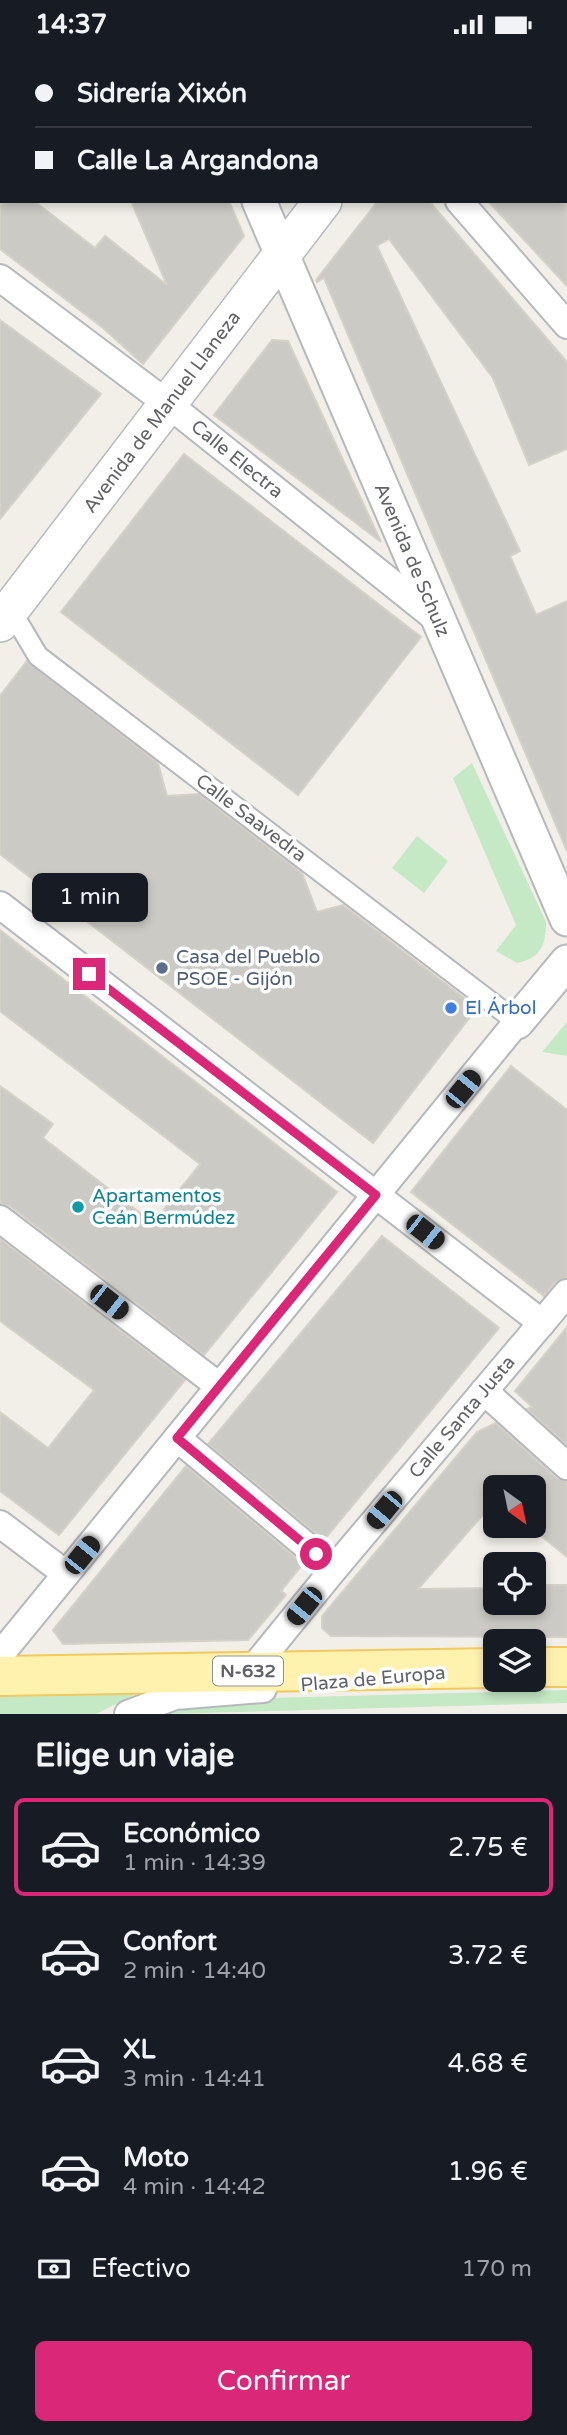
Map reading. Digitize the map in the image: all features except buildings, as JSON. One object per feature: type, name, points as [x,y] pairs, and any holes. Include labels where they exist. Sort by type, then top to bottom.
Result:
[{"type":"main road","name":"Avenida de Manuel Llaneza","points":[[3,611],[321,203]]},
{"type":"main road","points":[[546,1667],[567,1667]]},
{"type":"main road","name":"N-632","points":[[0,1676],[483,1668]]},
{"type":"street","name":"Avenida de Schulz","points":[[260,203],[567,919]]},
{"type":"street","points":[[462,203],[567,325]]},
{"type":"street","name":"Calle Electra","points":[[0,278],[167,404],[438,620]]},
{"type":"street","name":"Calle Saavedra","points":[[3,611],[38,656],[517,1022]]},
{"type":"street","points":[[0,905],[541,1323]]},
{"type":"street","points":[[0,1655],[567,962]]},
{"type":"street","points":[[0,1219],[219,1386]]},
{"type":"street","name":"Calle Santa Justa","points":[[251,1671],[567,1293]]},
{"type":"street","points":[[484,1391],[567,1466]]},
{"type":"street","points":[[177,1438],[334,1569]]},
{"type":"street","points":[[0,1524],[66,1574]]},
{"type":"street","name":"Plaza de Europa","points":[[128,1714],[175,1696],[483,1669]]},
{"type":"green space","points":[[472,763],[546,922],[545,937],[537,954],[517,963],[496,951],[516,925],[453,778]]},
{"type":"green space","points":[[417,836],[448,861],[424,893],[392,868]]},
{"type":"green space","points":[[567,1022],[567,1056],[542,1052]]},
{"type":"green space","points":[[567,1690],[567,1703],[166,1714],[233,1699]]},
{"type":"green space","points":[[140,1692],[96,1714],[0,1714],[0,1694]]},
{"type":"place","name":"Casa del Pueblo PSOE - Gijón","points":[[162,968]]},
{"type":"place","name":"El Árbol","points":[[451,1008]]},
{"type":"place","name":"Apartamentos Ceán Bermúdez","points":[[78,1207]]},
{"type":"route","points":[[89,974],[376,1195],[177,1438],[316,1554]]}]
